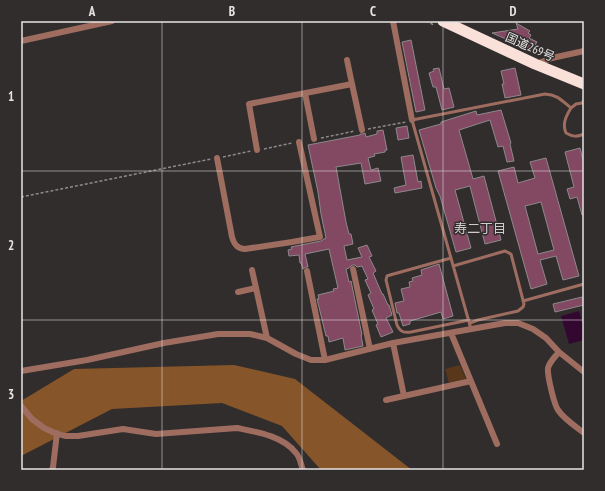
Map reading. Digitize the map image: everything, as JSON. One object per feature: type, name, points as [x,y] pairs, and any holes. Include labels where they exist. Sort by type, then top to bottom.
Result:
[{"type":"highway","name":"国道269号","points":[[446,22],[535,64],[584,84]]},
{"type":"street","points":[[21,41],[112,21]]},
{"type":"street","points":[[393,21],[412,120]]},
{"type":"street","points":[[535,64],[552,58],[584,51]]},
{"type":"street","points":[[347,60],[362,130]]},
{"type":"street","points":[[257,150],[249,104],[352,84]]},
{"type":"street","points":[[305,93],[314,139]]},
{"type":"street","points":[[217,158],[232,237],[236,246],[244,249],[320,237],[299,142]]},
{"type":"street","points":[[353,269],[370,349]]},
{"type":"street","points":[[252,270],[267,338]]},
{"type":"street","points":[[307,270],[325,360]]},
{"type":"street","points":[[238,292],[256,288]]},
{"type":"street","points":[[21,371],[87,360],[164,343],[218,334],[250,334],[267,338],[296,354],[311,360],[325,360],[393,343],[451,333],[470,324],[518,323],[533,329],[546,338],[559,352],[584,372]]},
{"type":"street","points":[[451,333],[497,444]]},
{"type":"street","points":[[393,343],[404,396]]},
{"type":"street","points":[[559,352],[551,361],[548,368],[548,376],[554,402],[557,409],[563,416],[584,433]]},
{"type":"street","points":[[386,400],[471,382]]},
{"type":"street","points":[[21,406],[32,419],[44,428],[64,436],[78,436],[123,429],[156,434],[237,428],[265,434],[287,444],[297,454],[303,470]]},
{"type":"street","points":[[52,470],[54,467],[57,433]]},
{"type":"lane","points":[[470,324],[412,120],[545,94],[559,98],[571,108]]},
{"type":"lane","points":[[583,103],[576,104],[571,108],[565,118],[564,128],[566,133],[572,136],[584,134]]},
{"type":"lane","points":[[451,258],[387,276],[386,280],[398,329],[403,332],[411,332],[470,324],[478,320],[518,311],[523,307],[524,304],[511,254],[508,252],[505,251],[453,266]]},
{"type":"lane","points":[[523,301],[584,284]]},
{"type":"shaded area","points":[[579,311],[584,330],[584,340],[569,344],[561,316]]},
{"type":"shaded area","points":[[234,365],[295,379],[412,470],[321,470],[282,426],[222,403],[112,409],[21,456],[21,401],[74,369]]},
{"type":"shaded area","points":[[460,365],[466,379],[449,383],[445,369]]},
{"type":"building","points":[[516,23],[530,31],[528,33],[531,35],[529,38],[537,42],[532,50],[517,42],[515,43],[492,33],[518,29]]},
{"type":"building","points":[[411,40],[425,110],[416,112],[402,42]]},
{"type":"building","points":[[439,68],[444,89],[449,88],[454,107],[442,110],[436,87],[433,87],[429,73],[434,71],[433,69]]},
{"type":"building","points":[[515,68],[521,95],[505,98],[501,71]]},
{"type":"building","points":[[501,110],[511,143],[514,161],[507,162],[503,146],[498,147],[490,120],[459,130],[473,179],[484,176],[501,240],[485,244],[470,186],[455,190],[471,248],[456,252],[419,130],[441,124],[441,122],[476,111],[477,115]]},
{"type":"building","points":[[407,126],[409,138],[398,140],[396,128]]},
{"type":"building","points":[[383,130],[387,150],[385,150],[385,152],[374,154],[375,156],[368,158],[371,170],[378,168],[381,181],[365,184],[361,163],[336,167],[346,222],[353,244],[344,246],[347,260],[362,257],[358,248],[367,245],[372,256],[369,257],[376,271],[373,273],[382,294],[389,305],[392,315],[386,318],[393,332],[381,337],[376,325],[378,324],[372,310],[374,309],[368,295],[371,293],[365,280],[368,279],[362,266],[357,267],[352,265],[346,269],[349,282],[351,281],[363,346],[345,350],[343,338],[329,342],[328,336],[326,336],[317,299],[319,299],[318,295],[334,291],[333,289],[338,288],[329,249],[305,254],[308,267],[303,269],[300,263],[299,255],[289,256],[288,250],[292,249],[291,247],[321,241],[326,238],[308,145],[365,133],[366,137],[377,134],[377,131]]},
{"type":"building","points":[[580,148],[584,164],[584,215],[582,215],[577,197],[570,199],[567,189],[574,187],[565,152]]},
{"type":"building","points":[[413,155],[418,182],[421,181],[422,188],[395,193],[394,188],[406,185],[401,157]]},
{"type":"building","points":[[546,158],[579,276],[563,280],[556,256],[540,260],[547,284],[531,289],[498,171],[514,167],[518,183],[535,178],[530,162]],"holes":[[[541,202],[554,250],[538,254],[525,206]]]},
{"type":"building","points":[[439,264],[453,316],[443,319],[441,312],[410,321],[410,324],[403,326],[399,313],[397,313],[395,303],[404,301],[401,289],[410,287],[409,282],[413,281],[412,278],[422,275],[421,270]]},
{"type":"building","points":[[582,297],[584,305],[555,312],[553,304]]},
{"type":"district","name":"寿二丁目","points":[[480,228]]}]
